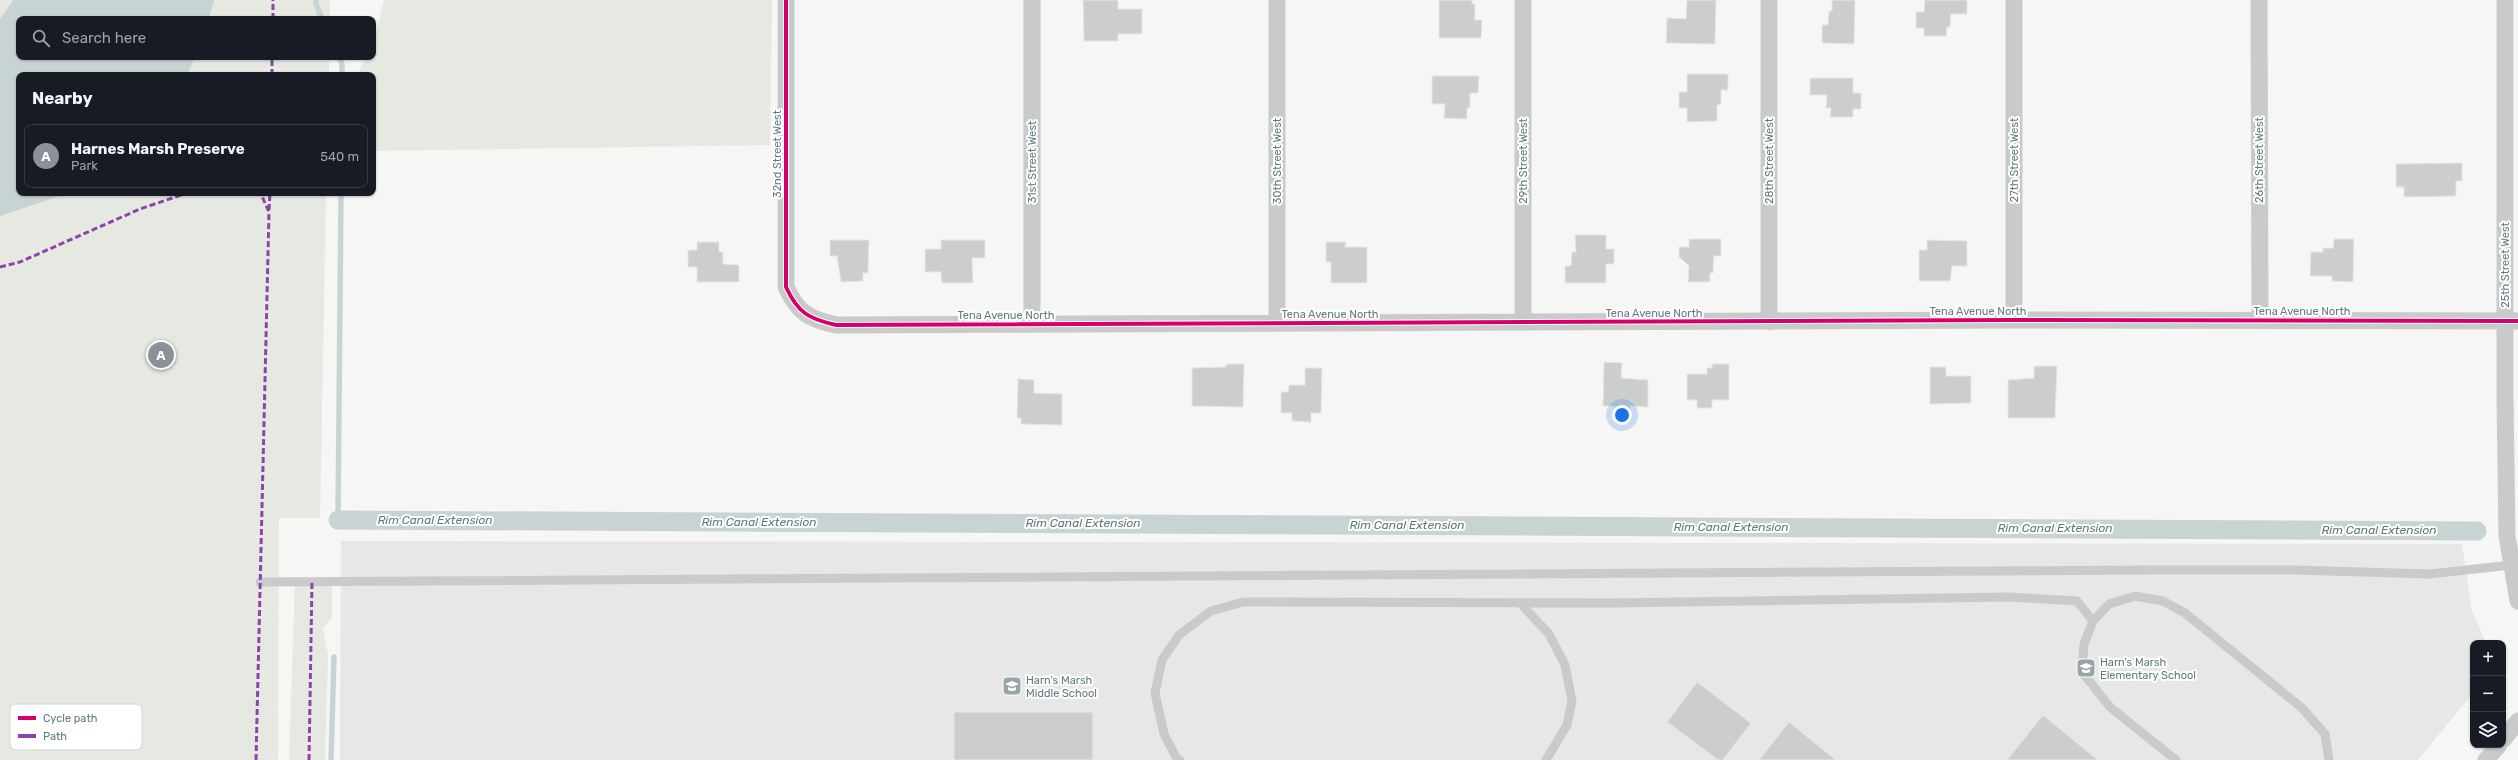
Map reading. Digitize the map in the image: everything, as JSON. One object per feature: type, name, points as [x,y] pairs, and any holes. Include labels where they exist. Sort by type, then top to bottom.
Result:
[{"type":"street","name":"32nd Street West","points":[[786,0],[786,287],[795,306]]},
{"type":"street","name":"31st Street West","points":[[1032,0],[1032,324]]},
{"type":"street","name":"30th Street West","points":[[1277,0],[1277,323]]},
{"type":"street","name":"29th Street West","points":[[1523,0],[1524,322]]},
{"type":"street","name":"28th Street West","points":[[1769,0],[1770,322]]},
{"type":"street","name":"27th Street West","points":[[2014,0],[2014,320]]},
{"type":"street","name":"26th Street West","points":[[2259,0],[2260,320]]},
{"type":"street","name":"25th Street West","points":[[2504,0],[2512,321],[2507,529],[2511,565],[2518,600]]},
{"type":"street","name":"Tena Avenue North","points":[[795,306],[817,320],[836,325],[2014,320],[2512,321]]},
{"type":"street","points":[[2506,736],[2518,721]]},
{"type":"street","points":[[2486,760],[2496,748]]},
{"type":"lane","points":[[260,582],[2149,570],[2295,570],[2430,574],[2511,565]]},
{"type":"lane","points":[[2176,760],[2110,707],[2082,672],[2084,644],[2094,621],[2109,604],[2135,596],[2162,601],[2185,613],[2302,708],[2325,734],[2329,760]]},
{"type":"lane","points":[[1180,760],[1176,757],[1164,734],[1155,693],[1162,660],[1179,635],[1211,611],[1243,602],[1520,603],[2010,597],[2077,601],[2094,621]]},
{"type":"lane","points":[[1520,603],[1549,634],[1565,665],[1572,701],[1567,724],[1546,760]]},
{"type":"shaded area","points":[[0,0],[330,0],[330,16],[16,16],[16,60],[329,60],[329,72],[16,72],[16,196],[326,196],[320,518],[279,518],[278,760],[0,760]]},
{"type":"shaded area","points":[[13,0],[214,0],[210,16],[16,16],[16,60],[194,60],[188,72],[16,72],[16,196],[59,196],[0,216],[0,19]]},
{"type":"shaded area","points":[[384,0],[772,0],[770,145],[376,151],[376,72],[358,72],[364,60],[376,60],[376,33]]},
{"type":"shaded area","name":"Harn's Marsh Middle School","points":[[341,541],[2462,544],[2472,611],[2485,640],[2470,640],[2470,697],[2418,760],[340,760]]},
{"type":"shaded area","points":[[295,581],[332,581],[332,618],[323,628],[328,655],[325,760],[289,760]]},
{"type":"building","points":[[1083,0],[1118,0],[1118,9],[1142,9],[1142,34],[1118,34],[1118,41],[1084,41]]},
{"type":"building","points":[[1439,0],[1472,0],[1472,4],[1475,3],[1475,20],[1482,20],[1481,38],[1439,38]]},
{"type":"building","points":[[1687,0],[1716,0],[1715,44],[1666,43],[1667,18],[1686,19]]},
{"type":"building","points":[[1832,0],[1855,0],[1854,44],[1822,43],[1822,25],[1828,25],[1829,11],[1832,11]]},
{"type":"building","points":[[1925,0],[1967,0],[1967,14],[1951,14],[1950,27],[1947,27],[1946,36],[1924,36],[1924,28],[1916,28],[1916,12],[1924,12]]},
{"type":"building","points":[[1687,74],[1728,74],[1728,90],[1721,90],[1721,104],[1717,105],[1717,121],[1687,122],[1687,108],[1679,108],[1679,92],[1687,92]]},
{"type":"building","points":[[1432,76],[1479,76],[1478,93],[1470,93],[1470,108],[1467,108],[1467,119],[1444,118],[1445,104],[1432,104]]},
{"type":"building","points":[[1810,78],[1853,78],[1853,93],[1861,93],[1861,109],[1853,109],[1853,117],[1830,117],[1831,108],[1826,108],[1827,95],[1810,95]]},
{"type":"building","points":[[2462,163],[2462,181],[2456,181],[2456,196],[2404,197],[2404,187],[2396,187],[2396,164]]},
{"type":"building","points":[[1575,235],[1606,235],[1606,249],[1614,249],[1614,264],[1606,264],[1606,283],[1565,283],[1565,266],[1571,266],[1572,252],[1576,252]]},
{"type":"building","points":[[1689,239],[1721,239],[1721,256],[1714,256],[1713,273],[1710,273],[1710,282],[1688,282],[1689,266],[1679,257],[1679,247],[1689,247]]},
{"type":"building","points":[[2334,239],[2354,239],[2353,282],[2332,281],[2332,276],[2310,276],[2311,252],[2323,252],[2323,248],[2333,248]]},
{"type":"building","points":[[830,240],[869,240],[868,273],[863,273],[863,281],[841,282],[837,256],[830,256]]},
{"type":"building","points":[[941,240],[985,240],[985,258],[972,258],[973,283],[942,283],[941,272],[925,272],[925,249],[941,249]]},
{"type":"building","points":[[1927,240],[1967,241],[1967,266],[1952,266],[1950,281],[1919,281],[1919,250],[1927,250]]},
{"type":"building","points":[[697,242],[719,242],[719,252],[723,252],[723,264],[739,265],[739,282],[697,282],[697,267],[688,267],[688,250],[697,250]]},
{"type":"building","points":[[1326,242],[1346,242],[1345,247],[1367,247],[1367,283],[1331,283],[1331,262],[1326,262]]},
{"type":"building","points":[[1604,362],[1622,363],[1621,378],[1648,380],[1648,407],[1630,406],[1630,413],[1615,412],[1615,406],[1603,406]]},
{"type":"building","points":[[1226,364],[1244,364],[1243,407],[1192,406],[1192,368],[1226,367]]},
{"type":"building","points":[[1712,364],[1729,364],[1729,400],[1712,400],[1712,408],[1697,408],[1697,400],[1687,400],[1687,374],[1707,374],[1707,368],[1712,368]]},
{"type":"building","points":[[2034,366],[2057,366],[2055,418],[2008,418],[2008,380],[2034,378]]},
{"type":"building","points":[[1930,367],[1946,367],[1946,376],[1971,376],[1971,403],[1930,404]]},
{"type":"building","points":[[1305,368],[1322,368],[1321,413],[1311,413],[1311,422],[1292,421],[1292,413],[1281,413],[1281,392],[1288,392],[1289,385],[1305,385]]},
{"type":"building","points":[[1018,379],[1034,380],[1034,393],[1062,394],[1062,425],[1021,424],[1021,418],[1017,418]]},
{"type":"building","points":[[1697,682],[1751,723],[1723,760],[1718,760],[1667,722]]},
{"type":"building","points":[[954,712],[1093,712],[1093,760],[954,760]]},
{"type":"building","points":[[2043,715],[2098,760],[2007,760]]},
{"type":"building","points":[[1789,722],[1836,760],[1759,760]]},
{"type":"waterway","points":[[316,0],[321,16]]},
{"type":"waterway","points":[[340,60],[342,72]]},
{"type":"waterway","points":[[338,520],[341,196]]},
{"type":"waterway","name":"Rim Canal Extension","points":[[338,520],[2477,531]]},
{"type":"waterway","points":[[331,760],[334,657]]},
{"type":"marked path","points":[[273,0],[273,16]]},
{"type":"marked path","points":[[272,60],[272,72]]},
{"type":"marked path","points":[[0,267],[20,262],[140,209],[178,196]]},
{"type":"marked path","points":[[256,760],[269,212],[262,196]]},
{"type":"marked path","points":[[269,210],[270,196]]},
{"type":"marked path","points":[[309,760],[312,582]]},
{"type":"cycle path","points":[[786,0],[786,287],[790,296],[805,314],[818,320],[836,325],[2014,320],[2518,321]]},
{"type":"place","name":"Harnes Marsh Preserve","points":[[161,355]]},
{"type":"place","name":"Harn's Marsh Elementary School","points":[[2086,668]]},
{"type":"place","name":"Harn's Marsh Middle School","points":[[1012,686]]}]
